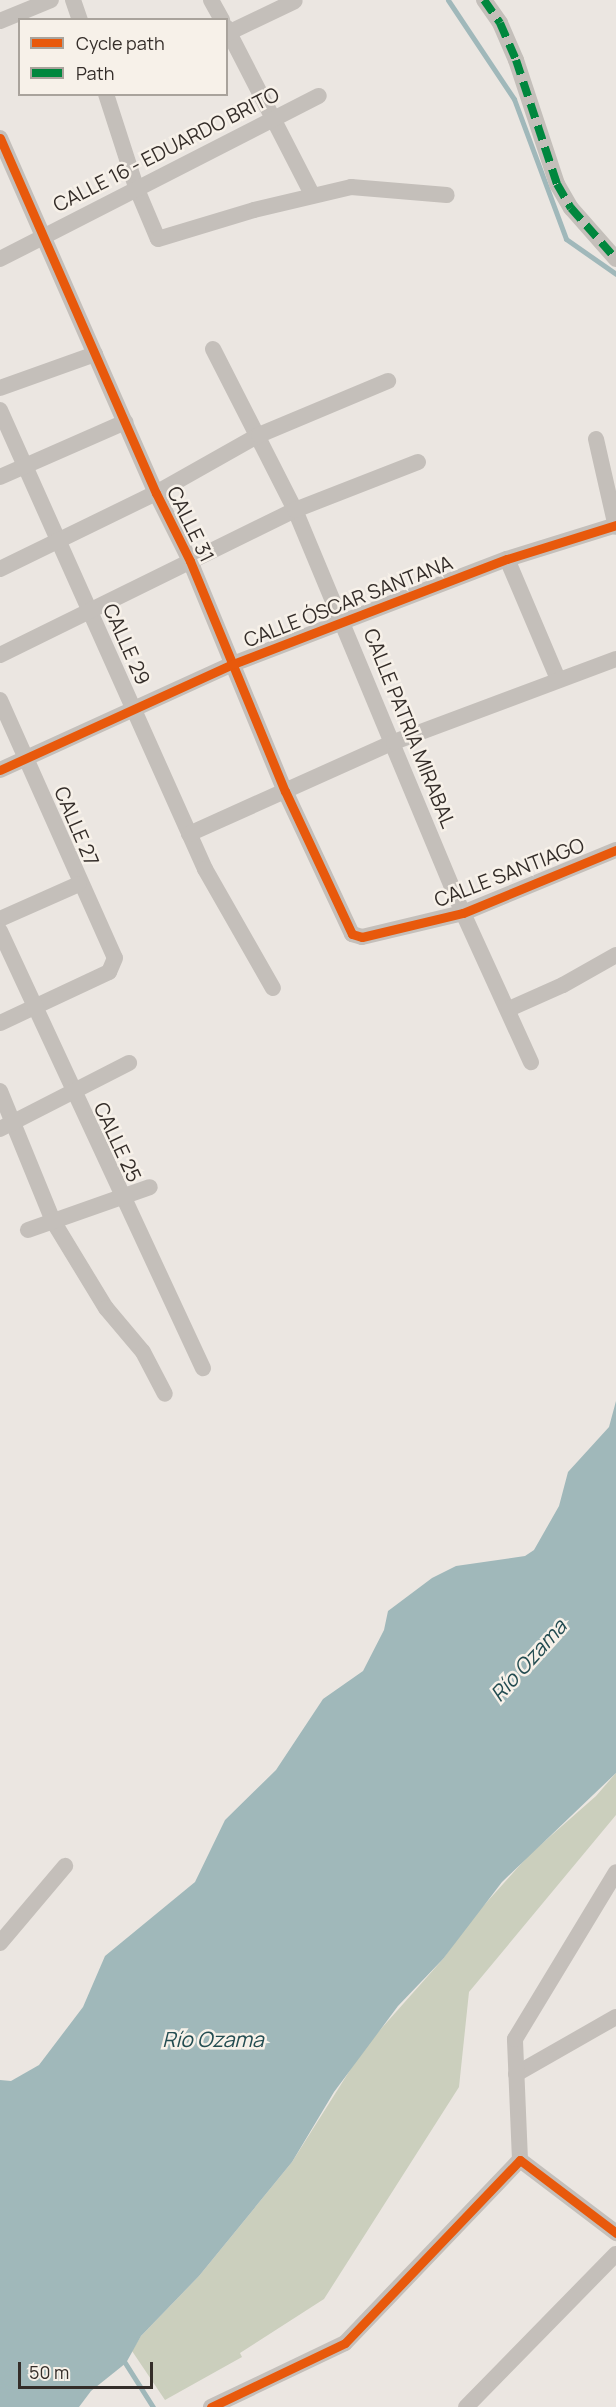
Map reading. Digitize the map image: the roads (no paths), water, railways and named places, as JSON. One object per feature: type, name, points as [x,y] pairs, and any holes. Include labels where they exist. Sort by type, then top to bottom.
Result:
[{"type":"street","points":[[0,21],[51,0]]},
{"type":"street","points":[[73,0],[79,18]]},
{"type":"street","points":[[211,0],[221,18]]},
{"type":"street","points":[[484,0],[500,23],[516,60],[557,184],[578,216],[616,259]]},
{"type":"street","points":[[228,27],[295,1]]},
{"type":"street","points":[[228,32],[312,194]]},
{"type":"street","points":[[109,96],[136,187],[155,237],[161,239],[312,194],[365,186],[447,195]]},
{"type":"street","name":"CALLE 16 - EDUARDO BRITO","points":[[0,258],[319,96]]},
{"type":"street","name":"CALLE 31","points":[[1,145],[156,493],[190,561],[285,791],[347,926]]},
{"type":"street","name":"CALLE PATRIA MIRABAL","points":[[213,349],[259,435],[295,510],[344,622],[463,913],[531,1062]]},
{"type":"street","points":[[0,388],[95,354]]},
{"type":"street","points":[[0,569],[156,493],[259,435],[388,381]]},
{"type":"street","name":"CALLE 29","points":[[0,410],[189,834],[273,988]]},
{"type":"street","points":[[0,477],[125,422]]},
{"type":"street","points":[[596,439],[616,526]]},
{"type":"street","points":[[0,655],[295,510],[417,462]]},
{"type":"street","name":"CALLE ÓSCAR SANTANA","points":[[0,770],[232,664],[507,559],[616,526]]},
{"type":"street","points":[[507,559],[558,679]]},
{"type":"street","points":[[189,834],[394,742],[616,658]]},
{"type":"street","name":"CALLE 27","points":[[0,700],[79,884],[115,958],[114,967],[34,1007]]},
{"type":"street","name":"CALLE SANTIAGO","points":[[347,926],[352,934],[362,937],[463,913],[616,850]]},
{"type":"street","points":[[0,919],[79,884]]},
{"type":"street","name":"CALLE 25","points":[[0,931],[120,1197],[202,1368]]},
{"type":"street","points":[[508,1009],[563,985],[616,955]]},
{"type":"street","points":[[0,1023],[34,1007]]},
{"type":"street","points":[[7,1126],[73,1094],[129,1063]]},
{"type":"street","points":[[0,1091],[7,1126],[53,1221],[106,1308],[143,1352],[165,1394]]},
{"type":"street","points":[[28,1230],[150,1187]]},
{"type":"street","points":[[0,1943],[65,1866]]},
{"type":"street","points":[[212,2407],[345,2343],[520,2160],[515,2039],[616,1872]]},
{"type":"street","points":[[516,2074],[616,2017]]},
{"type":"street","points":[[520,2160],[616,2233]]},
{"type":"street","points":[[466,2407],[616,2254]]},
{"type":"water","name":"Río Ozama","points":[[616,1401],[616,1773],[502,1882],[443,1959],[398,2006],[334,2092],[292,2162],[199,2276],[141,2336],[126,2363],[91,2391],[79,2407],[0,2407],[0,2080],[11,2081],[39,2065],[83,2007],[105,1956],[195,1882],[225,1820],[276,1770],[323,1699],[363,1671],[384,1630],[388,1611],[432,1578],[456,1566],[525,1556],[534,1550],[559,1506],[568,1472],[609,1427]]},
{"type":"waterway","points":[[448,0],[514,99],[566,239],[616,274]]},
{"type":"waterway","points":[[122,2358],[153,2407]]}]
